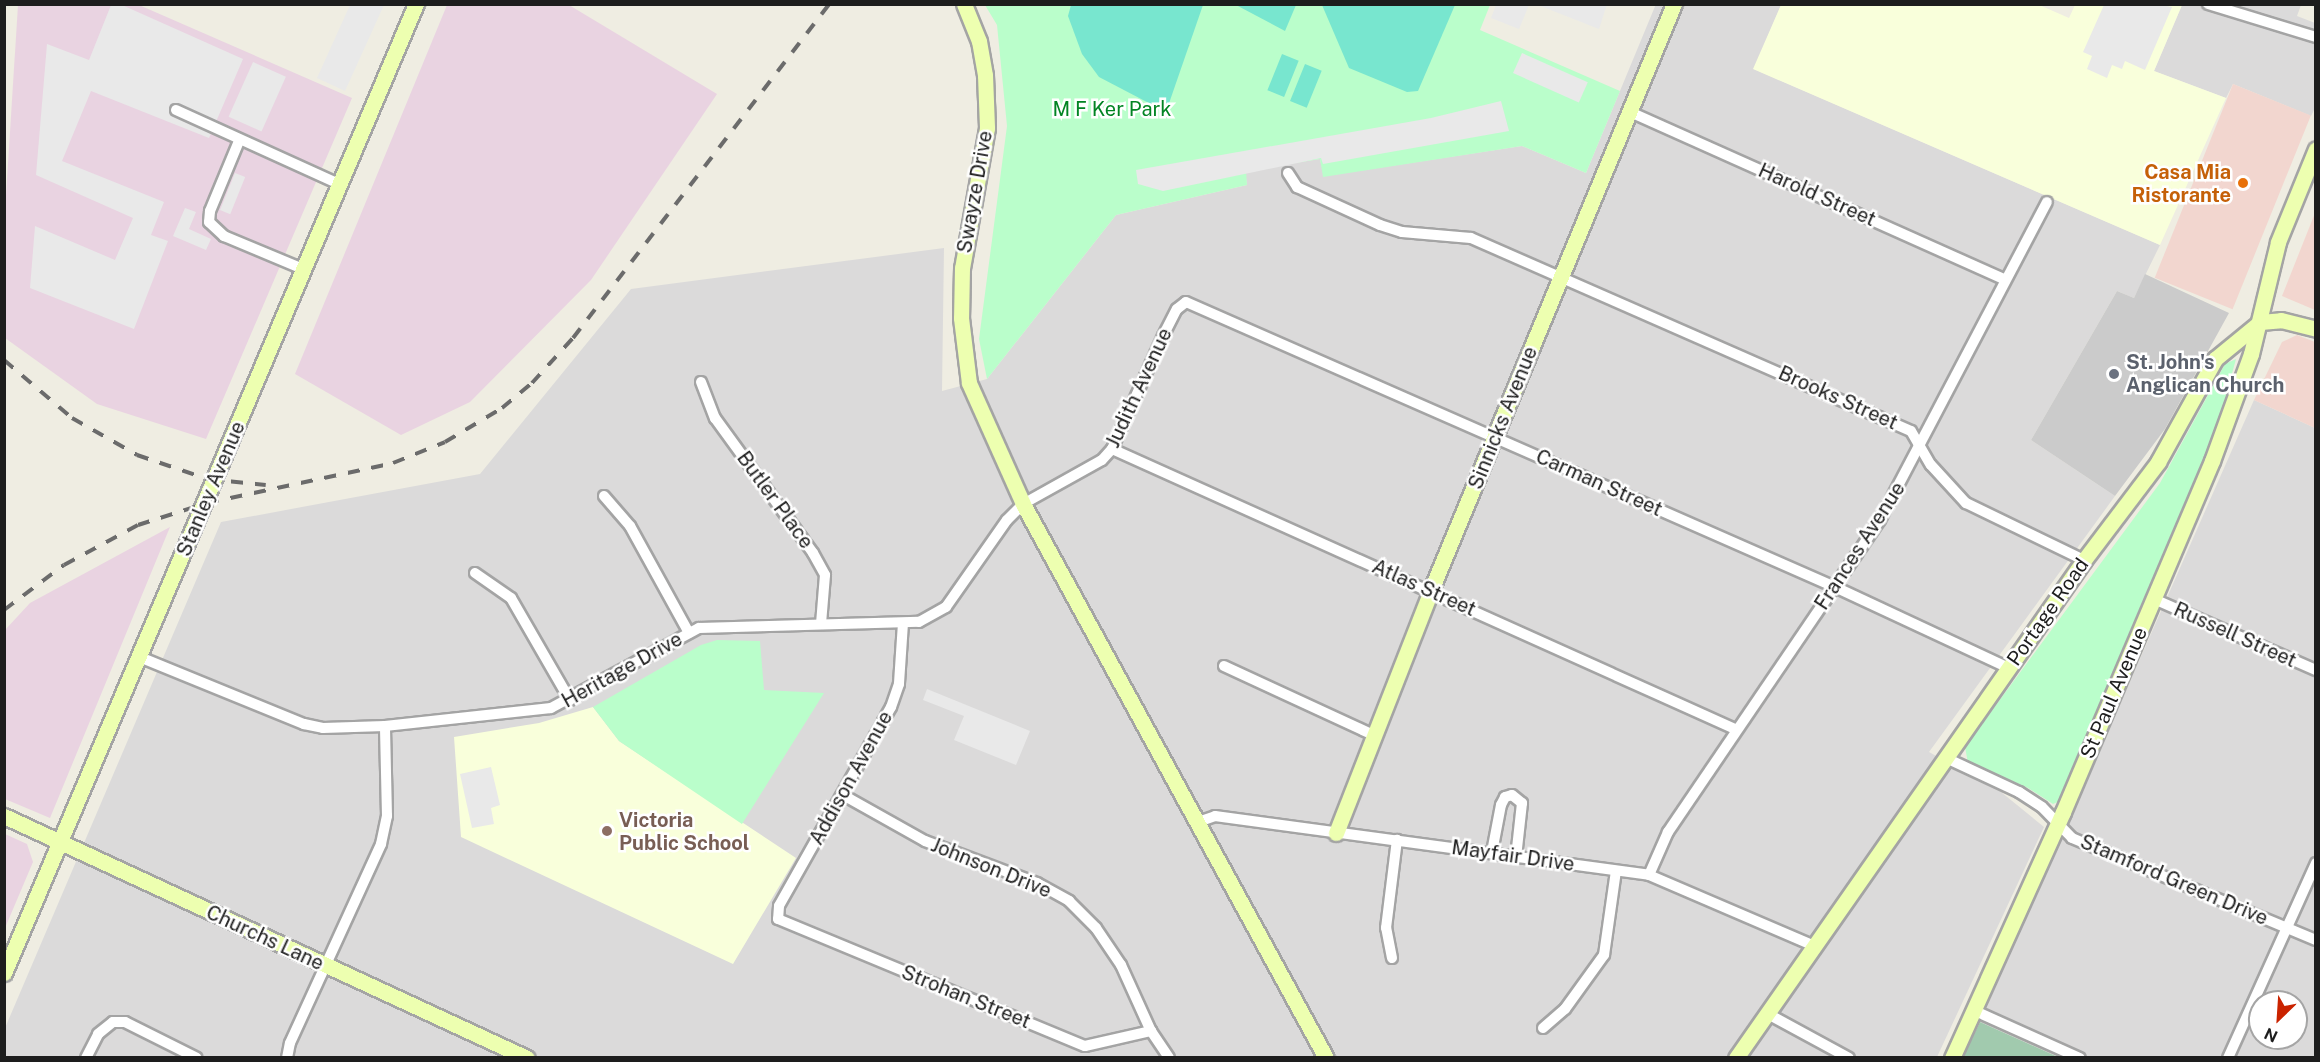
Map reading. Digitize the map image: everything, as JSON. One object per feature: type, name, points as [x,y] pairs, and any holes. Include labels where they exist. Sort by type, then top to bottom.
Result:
[{"type":"street","name":"Stanley Avenue","points":[[4,974],[142,658],[303,269],[416,4]]},
{"type":"street","name":"Swayze Drive","points":[[964,4],[983,63],[987,128],[961,278],[961,318],[969,383],[1023,504],[1326,1058]]},
{"type":"street","name":"Sinnicks Avenue","points":[[1336,833],[1431,590],[1674,4]]},
{"type":"street","points":[[2208,4],[2316,37]]},
{"type":"street","points":[[176,110],[239,141],[339,184]]},
{"type":"street","name":"Harold Street","points":[[1628,111],[2005,280]]},
{"type":"street","points":[[239,141],[210,211],[209,222],[224,236],[303,269]]},
{"type":"street","points":[[2316,149],[2277,242],[2260,322],[2281,320],[2316,329]]},
{"type":"street","name":"Brooks Street","points":[[1288,173],[1297,187],[1380,225],[1424,235],[1471,238],[1911,430],[1922,445],[1931,465],[1966,503],[2084,560]]},
{"type":"street","name":"Frances Avenue","points":[[1649,875],[1668,832],[1735,729],[1881,520],[2047,202]]},
{"type":"street","name":"Carman Street","points":[[1186,302],[1835,587],[2009,668]]},
{"type":"street","name":"Judith Avenue","points":[[1023,504],[1102,460],[1112,449],[1167,327],[1177,309],[1186,302]]},
{"type":"street","name":"Portage Road","points":[[1736,1058],[2084,560],[2158,462],[2215,359],[2260,322]]},
{"type":"street","name":"St Paul Avenue","points":[[1952,1058],[2058,824],[2154,599],[2216,450],[2260,322]]},
{"type":"street","name":"Butler Place","points":[[701,382],[715,418],[813,553],[825,575],[821,624]]},
{"type":"street","name":"Atlas Street","points":[[1112,449],[1431,590],[1735,729]]},
{"type":"street","points":[[604,496],[630,526],[689,633]]},
{"type":"street","name":"Heritage Drive","points":[[142,658],[304,724],[323,728],[385,726],[523,713],[570,700],[689,633],[718,627],[903,623],[934,617],[946,607],[1007,520],[1023,504]]},
{"type":"street","points":[[475,573],[511,598],[570,700]]},
{"type":"street","name":"Russell Street","points":[[2154,599],[2316,670]]},
{"type":"street","name":"Addison Avenue","points":[[785,923],[778,919],[779,906],[843,795],[896,694],[903,623]]},
{"type":"street","points":[[1224,666],[1373,735]]},
{"type":"street","points":[[287,1058],[290,1043],[381,844],[387,816],[385,726]]},
{"type":"street","name":"Stamford Green Drive","points":[[1946,758],[2019,792],[2042,807],[2072,838],[2316,940]]},
{"type":"street","name":"Johnson Drive","points":[[843,795],[925,841],[1037,883],[1070,901],[1096,928],[1121,965],[1151,1031],[1169,1058]]},
{"type":"street","points":[[1492,852],[1502,805],[1505,797],[1512,795],[1522,803],[1516,857]]},
{"type":"street","name":"Churchs Lane","points":[[4,816],[527,1058]]},
{"type":"street","name":"Mayfair Drive","points":[[1198,822],[1215,816],[1649,875],[1815,946]]},
{"type":"street","points":[[1392,958],[1386,928],[1397,840]]},
{"type":"street","points":[[2228,1058],[2316,863]]},
{"type":"street","points":[[1543,1029],[1565,1010],[1604,955],[1616,871]]},
{"type":"street","name":"Strohan Street","points":[[785,923],[1085,1046],[1151,1031]]},
{"type":"street","points":[[1973,1010],[2080,1058]]},
{"type":"street","points":[[1767,1014],[1849,1058]]},
{"type":"street","points":[[86,1058],[98,1034],[113,1022],[125,1022],[196,1058]]},
{"type":"shaded area","points":[[1538,4],[1607,4],[1599,29],[1538,5]]},
{"type":"shaded area","points":[[1656,4],[1781,5],[1754,69],[2160,245],[2134,298],[2117,291],[2031,440],[2115,496],[1929,752],[2001,792],[2044,827],[1937,1057],[5,1058],[5,1028],[221,522],[480,474],[631,289],[944,248],[942,391],[987,379],[1116,215],[1247,185],[1245,171],[1320,159],[1324,176],[1522,146],[1586,173]]},
{"type":"shaded area","points":[[2037,4],[2069,18],[2075,5],[2182,5],[2154,71],[2226,98],[2160,245],[1753,69],[1781,5]]},
{"type":"shaded area","points":[[2156,4],[2172,7],[2145,70],[2125,61],[2122,69],[2112,65],[2107,78],[2087,69],[2092,56],[2083,52],[2104,5]]},
{"type":"shaded area","points":[[18,5],[139,5],[352,98],[206,439],[97,404],[5,338],[5,211]]},
{"type":"shaded area","points":[[111,5],[122,5],[243,59],[209,138],[91,91],[62,161],[164,202],[151,235],[168,241],[134,329],[30,288],[35,226],[115,260],[133,218],[36,175],[47,44],[89,60]]},
{"type":"shaded area","points":[[350,5],[384,5],[345,91],[317,78]]},
{"type":"shaded area","points":[[447,5],[569,5],[717,94],[591,280],[470,402],[401,435],[295,374]]},
{"type":"shaded area","points":[[1071,5],[1203,5],[1166,112],[1099,77],[1082,54],[1068,16]]},
{"type":"shaded area","points":[[1236,5],[1296,5],[1285,31]]},
{"type":"shaded area","points":[[1322,5],[1455,5],[1418,91],[1407,92],[1349,68]]},
{"type":"shaded area","points":[[1496,5],[1529,5],[1519,29],[1491,18]]},
{"type":"shaded area","points":[[2182,5],[2301,5],[2297,16],[2315,23],[2316,106],[2311,116],[2233,84],[2226,98],[2154,71]]},
{"type":"shaded area","points":[[1522,53],[1588,82],[1579,102],[1513,73]]},
{"type":"shaded area","points":[[1282,54],[1299,61],[1284,97],[1267,90]]},
{"type":"shaded area","points":[[253,62],[286,77],[261,131],[229,117]]},
{"type":"shaded area","points":[[1305,64],[1322,71],[1307,108],[1290,101]]},
{"type":"shaded area","points":[[2233,84],[2311,115],[2233,309],[2155,278]]},
{"type":"shaded area","points":[[1501,101],[1509,131],[1323,164],[1321,158],[1163,191],[1138,184],[1136,170],[1431,118]]},
{"type":"shaded area","points":[[235,173],[245,177],[230,214],[220,210]]},
{"type":"shaded area","points":[[185,208],[196,212],[189,229],[211,239],[206,250],[173,236]]},
{"type":"shaded area","points":[[2315,213],[2315,310],[2282,296]]},
{"type":"shaded area","points":[[2145,274],[2229,313],[2165,429],[2115,496],[2031,440],[2117,291],[2134,298]]},
{"type":"shaded area","points":[[2297,335],[2315,342],[2315,428],[2254,400],[2282,342]]},
{"type":"shaded area","points":[[2254,400],[2315,428],[2315,1057],[2058,1057],[1980,1022]]},
{"type":"shaded area","points":[[170,527],[50,818],[5,799],[5,630],[30,603]]},
{"type":"shaded area","points":[[927,689],[1030,731],[1016,765],[954,740],[964,716],[923,700]]},
{"type":"shaded area","name":"Victoria Public School","points":[[593,707],[619,741],[796,858],[733,964],[461,837],[454,737],[539,723]]},
{"type":"shaded area","points":[[491,767],[500,805],[491,808],[494,824],[472,828],[460,774]]},
{"type":"shaded area","points":[[5,834],[27,844],[33,862],[5,928]]},
{"type":"shaded area","points":[[1980,1022],[2058,1057],[1963,1057]]},
{"type":"green space","name":"M F Ker Park","points":[[985,5],[1490,5],[1480,30],[1620,91],[1586,173],[1522,146],[1323,177],[1320,159],[1246,171],[1247,185],[1116,215],[987,379],[979,339],[1007,126],[997,25]]},
{"type":"green space","points":[[2236,359],[2216,432],[2060,801],[2053,804],[2028,788],[1968,763],[1965,747],[2160,483],[2225,364]]},
{"type":"green space","points":[[717,640],[760,641],[764,690],[824,693],[742,824],[619,741],[593,707],[701,645]]},
{"type":"railway","points":[[4,610],[64,565],[138,525],[207,503],[393,463],[445,442],[502,408],[532,383],[573,338],[829,4]]},
{"type":"railway","points":[[4,360],[72,418],[137,455],[207,479],[266,485]]},
{"type":"place","name":"Casa Mia Ristorante","points":[[2243,183]]},
{"type":"place","name":"St. John's Anglican Church","points":[[2114,374]]},
{"type":"place","name":"Victoria Public School","points":[[607,831]]}]
